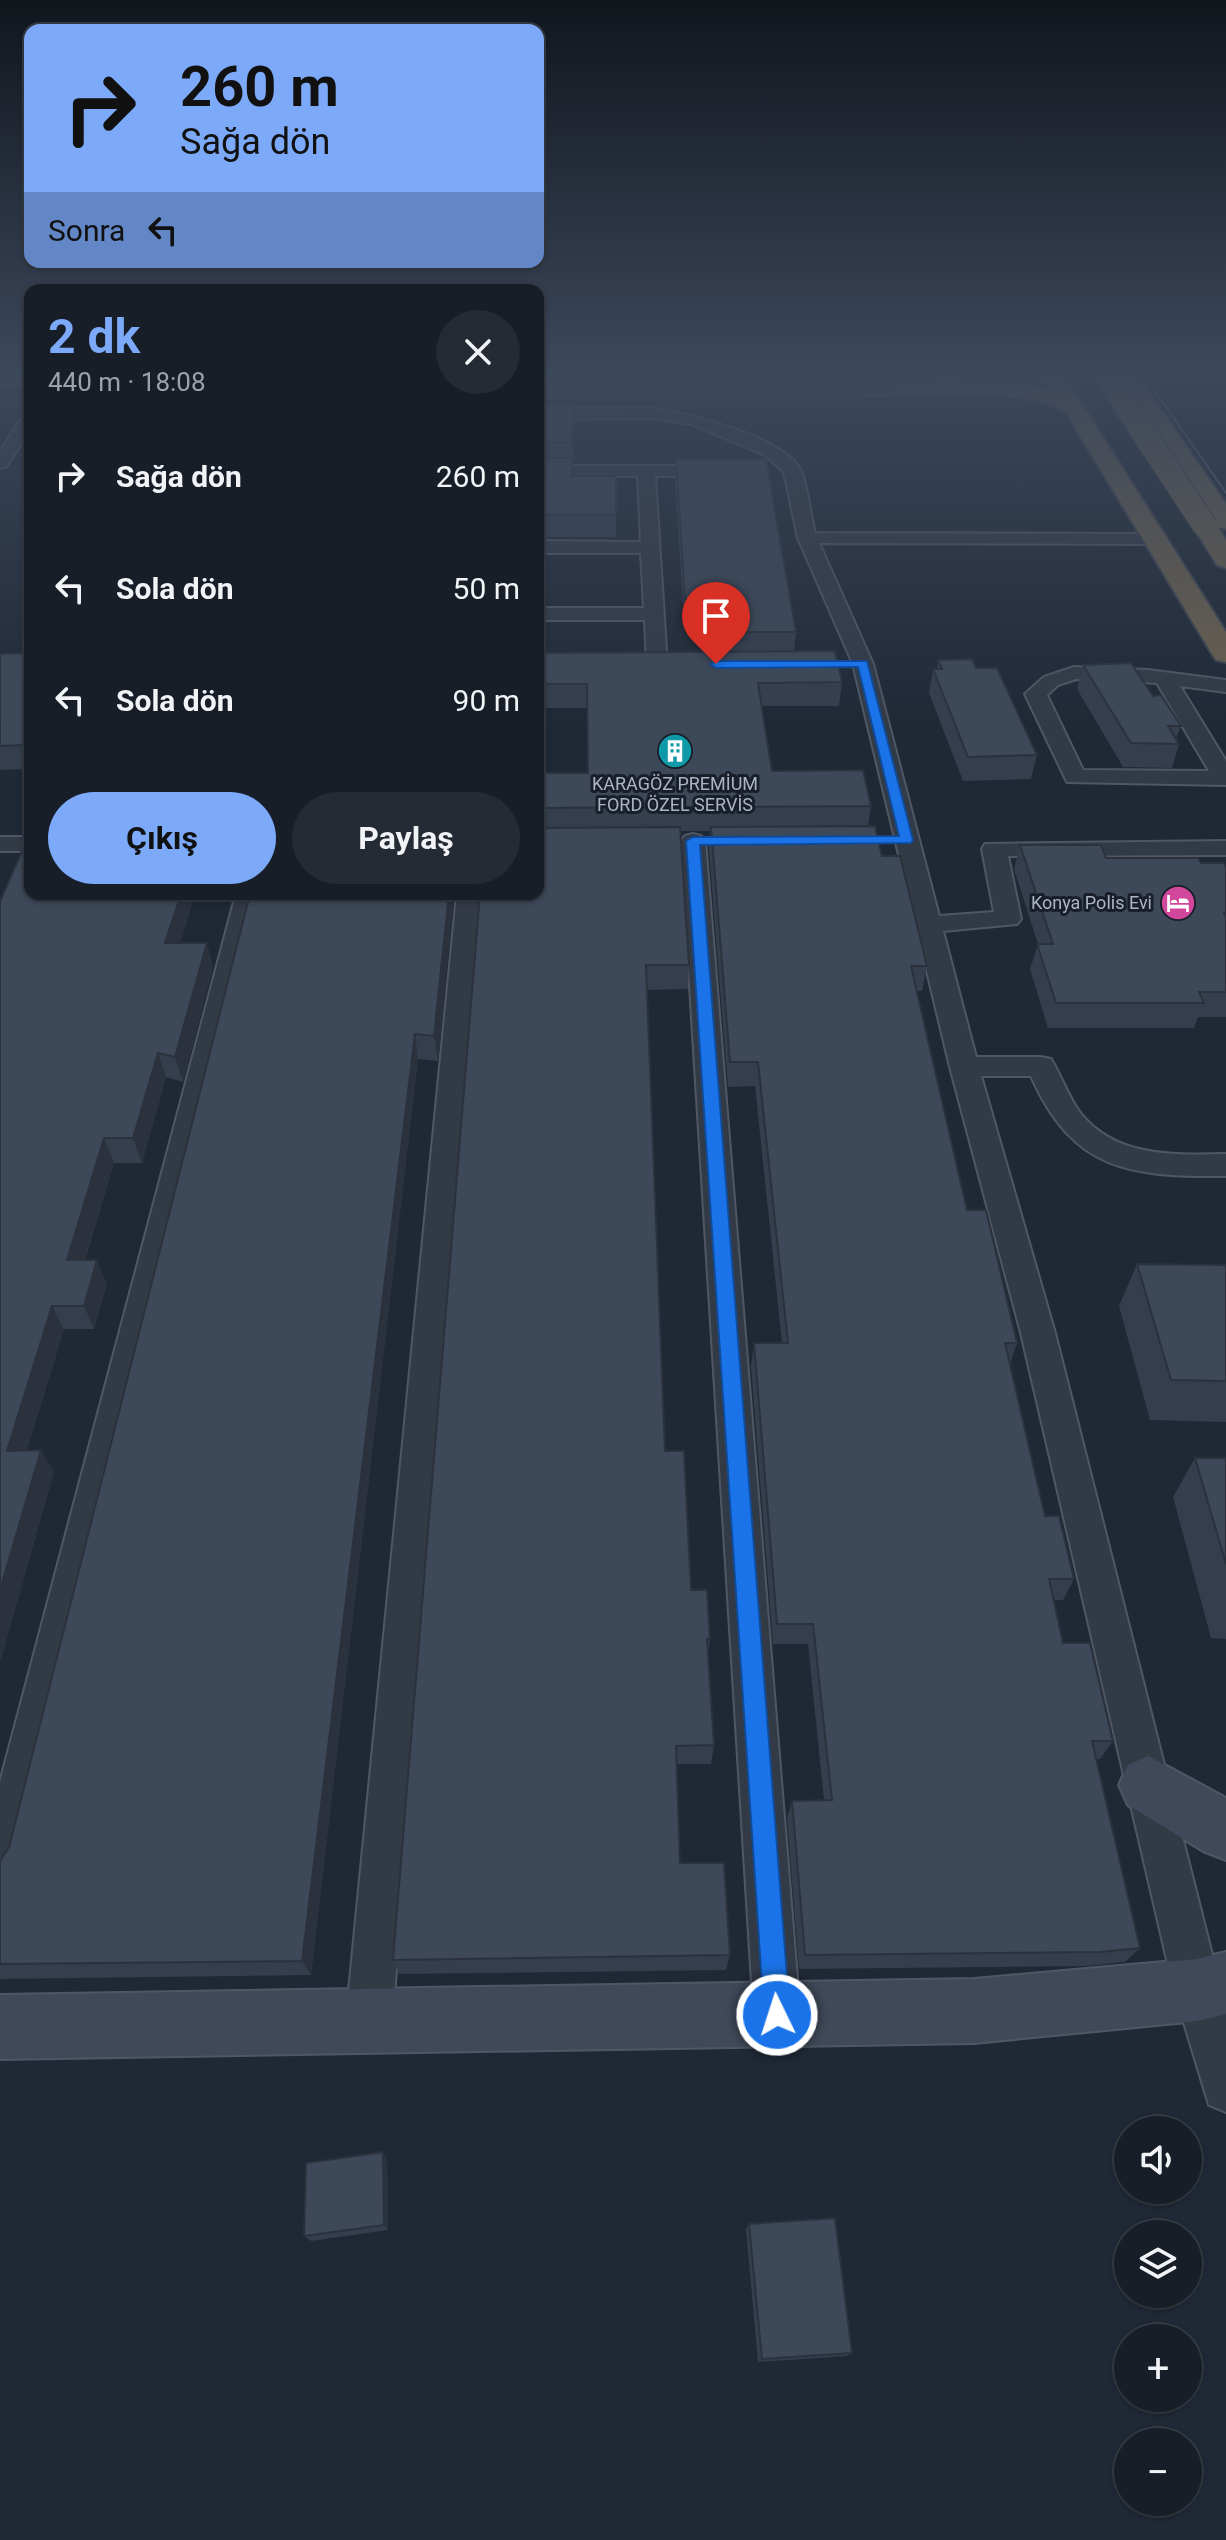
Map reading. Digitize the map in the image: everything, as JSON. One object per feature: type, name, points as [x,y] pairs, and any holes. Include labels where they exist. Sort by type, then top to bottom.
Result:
[{"type":"highway","points":[[1132,490],[1226,615]]},
{"type":"highway","points":[[1135,490],[1162,532],[1226,654]]},
{"type":"highway","points":[[1189,490],[1215,524]]},
{"type":"highway","points":[[1196,490],[1215,524],[1226,560]]},
{"type":"main road","points":[[1148,1785],[1226,1831]]},
{"type":"main road","points":[[0,2027],[974,2011],[1212,1986]]},
{"type":"street","points":[[647,490],[657,665]]},
{"type":"street","points":[[796,490],[807,538],[855,664],[907,840],[964,1067],[1038,1333],[1148,1785],[1212,1986],[1226,2088]]},
{"type":"street","points":[[807,538],[1162,532]]},
{"type":"street","points":[[544,547],[650,548]]},
{"type":"street","points":[[544,614],[654,614]]},
{"type":"street","points":[[1164,678],[1225,778],[1075,777],[1036,694],[1051,681],[1074,673],[1164,678],[1226,686]]},
{"type":"street","points":[[876,840],[907,840]]},
{"type":"street","points":[[698,841],[777,2015]]},
{"type":"street","points":[[0,844],[24,844]]},
{"type":"street","points":[[927,924],[1008,919],[994,849],[1226,848]]},
{"type":"street","points":[[18,871],[24,858]]},
{"type":"street","points":[[0,1863],[246,900]]},
{"type":"street","points":[[369,2021],[468,900]]},
{"type":"street","points":[[964,1067],[1041,1066],[1053,1097],[1076,1129],[1099,1146],[1134,1162],[1166,1166],[1226,1165]]},
{"type":"building","points":[[544,490],[616,490],[616,515],[544,515]]},
{"type":"building","points":[[678,490],[771,490],[796,632],[708,632],[705,599],[685,599]]},
{"type":"building","name":"KARAGÖZ PREMİUM FORD ÖZEL SERVİS","points":[[835,651],[842,682],[758,683],[772,771],[863,770],[871,806],[544,808],[544,773],[588,773],[587,684],[544,684],[544,653]]},
{"type":"building","points":[[24,653],[24,745],[0,746],[0,654]]},
{"type":"building","points":[[972,659],[976,668],[997,668],[1037,755],[968,757],[933,669],[942,669],[938,660]]},
{"type":"building","points":[[1131,663],[1153,696],[1161,695],[1181,726],[1168,726],[1179,744],[1131,743],[1083,665]]},
{"type":"building","points":[[875,826],[882,856],[900,856],[927,966],[911,966],[967,1210],[986,1210],[1017,1343],[1005,1343],[1045,1516],[1059,1516],[1074,1579],[1049,1579],[1063,1643],[1090,1643],[1113,1741],[1092,1741],[1140,1948],[1100,1952],[805,1955],[792,1801],[832,1800],[813,1624],[777,1624],[754,1343],[788,1343],[758,1062],[730,1062],[711,827]]},
{"type":"building","points":[[680,827],[689,965],[646,965],[665,1451],[684,1451],[691,1590],[707,1590],[714,1745],[676,1746],[680,1863],[724,1863],[730,1955],[393,1960],[480,900],[544,900],[544,828]]},
{"type":"building","points":[[1020,845],[1101,845],[1106,858],[1198,858],[1201,863],[1224,863],[1226,992],[1199,992],[1204,1003],[1056,1003],[1037,944],[1053,944]]},
{"type":"building","points":[[24,847],[24,900],[179,900],[165,943],[207,943],[175,1057],[158,1053],[133,1138],[104,1138],[67,1260],[97,1260],[84,1306],[52,1306],[7,1451],[41,1450],[0,1590],[0,901]]},
{"type":"building","points":[[248,900],[448,900],[434,1036],[415,1034],[302,1961],[0,1964],[0,1861],[9,1847]]},
{"type":"building","points":[[1137,1264],[1226,1265],[1226,1381],[1171,1380]]},
{"type":"building","points":[[1195,1458],[1226,1458],[1226,1564]]},
{"type":"building","points":[[383,2152],[384,2225],[304,2236],[306,2163]]},
{"type":"building","points":[[835,2218],[852,2353],[762,2359],[749,2224]]},
{"type":"tram line","points":[[1224,490],[1226,493]]},
{"type":"place","name":"KARAGÖZ PREMİUM FORD ÖZEL SERVİS","points":[[675,751]]},
{"type":"place","name":"Konya Polis Evi","points":[[1178,903]]},
{"type":"route","points":[[716,664],[863,664],[907,840],[693,841],[777,2015]]}]
